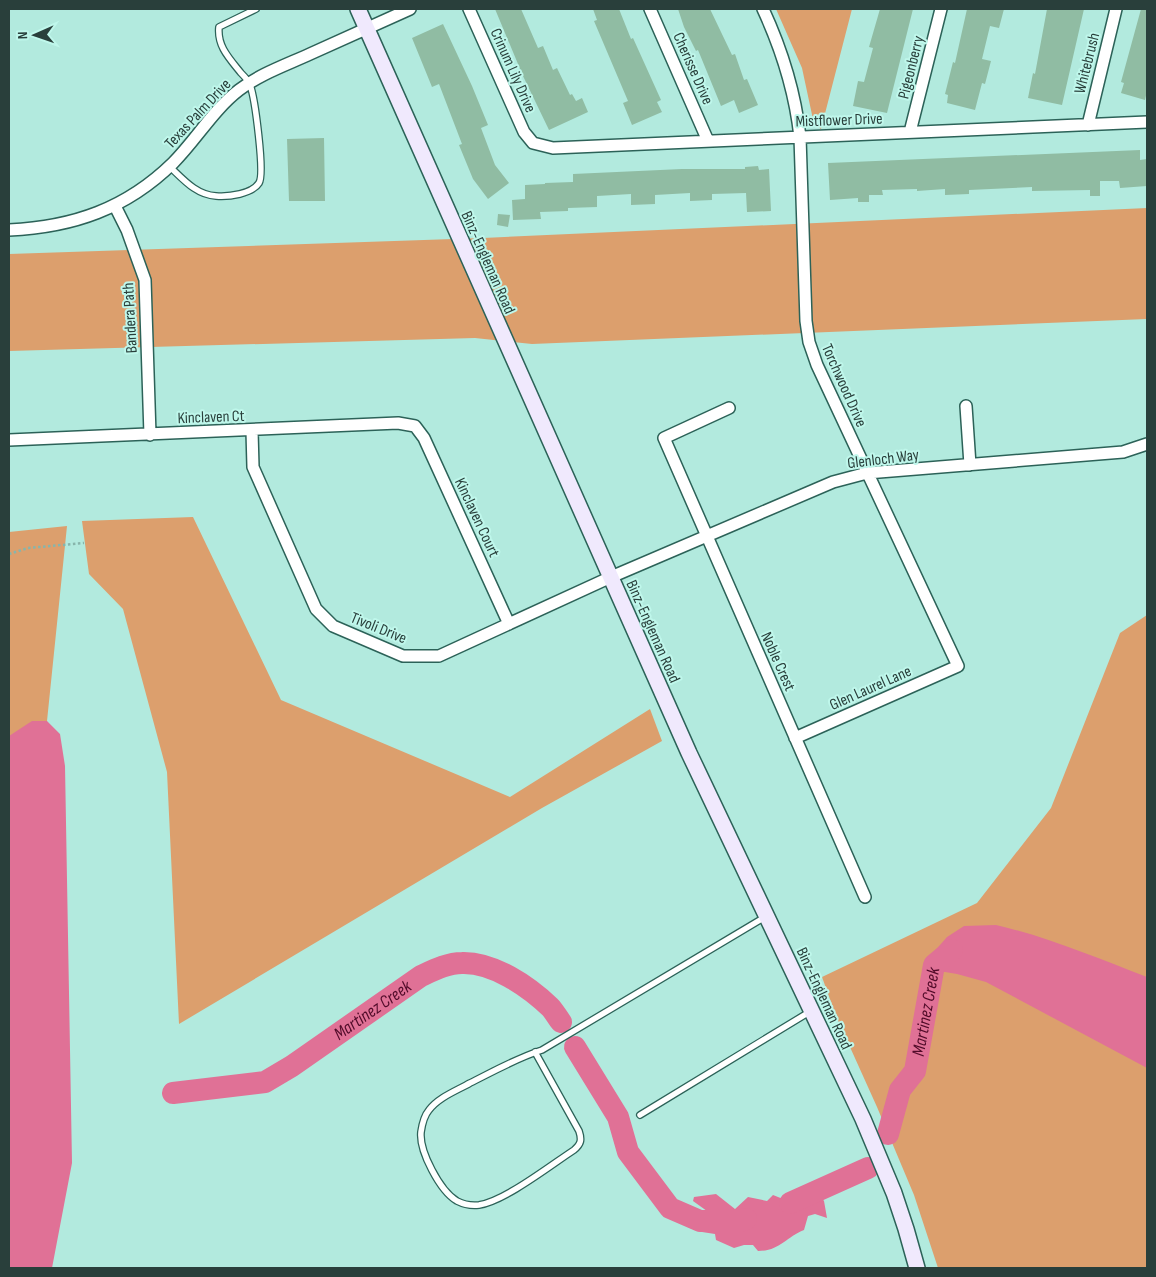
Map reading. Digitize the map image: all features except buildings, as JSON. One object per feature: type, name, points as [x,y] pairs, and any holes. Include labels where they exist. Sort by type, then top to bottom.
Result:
[{"type":"street","name":"Binz-Engleman Road","points":[[358,9],[689,753],[863,1120],[894,1193],[917,1268]]},
{"type":"street","name":"Texas Palm Drive","points":[[9,230],[84,218],[115,206],[150,184],[239,90],[266,73],[410,9]]},
{"type":"street","name":"Crinum Lily Drive","points":[[469,9],[524,132],[533,142]]},
{"type":"street","name":"Cherisse Drive","points":[[650,9],[708,141]]},
{"type":"street","name":"Torchwood Drive","points":[[763,9],[778,41],[791,81],[797,110],[800,137],[806,321],[809,342],[817,365],[958,666]]},
{"type":"street","name":"Pigeonberry","points":[[910,132],[941,9]]},
{"type":"street","name":"Whitebrush","points":[[1088,125],[1116,9]]},
{"type":"street","name":"Mistflower Drive","points":[[533,142],[553,148],[1147,122]]},
{"type":"street","name":"Bandera Path","points":[[115,206],[127,230],[145,280],[150,435]]},
{"type":"street","points":[[966,406],[970,465]]},
{"type":"street","name":"Noble Crest","points":[[729,408],[664,438],[865,898]]},
{"type":"street","name":"Kinclaven Ct","points":[[9,440],[398,424],[415,426]]},
{"type":"street","name":"Kinclaven Court","points":[[415,426],[424,438],[509,624]]},
{"type":"street","name":"Tivoli Drive","points":[[252,431],[253,467],[316,609],[333,626],[403,656],[439,656],[610,577]]},
{"type":"street","name":"Glenloch Way","points":[[610,577],[833,482],[867,473],[1122,452],[1147,444]]},
{"type":"street","name":"Glen Laurel Lane","points":[[795,738],[958,666]]},
{"type":"lane","points":[[169,166],[198,192],[216,196],[238,194],[252,190],[260,182],[259,144],[250,84],[223,52],[218,37],[219,27],[256,9]]},
{"type":"lane","points":[[535,1052],[579,1131],[580,1145],[505,1194],[479,1205],[467,1205],[457,1201],[448,1195],[423,1150],[421,1133],[423,1121],[428,1111],[441,1098],[518,1058],[535,1052],[542,1050],[766,916]]},
{"type":"lane","points":[[640,1115],[812,1011]]},
{"type":"path","points":[[9,554],[28,548],[84,543]]},
{"type":"shaded area","points":[[776,9],[852,9],[821,129],[814,124],[802,68]]},
{"type":"shaded area","points":[[1147,208],[1147,319],[532,344],[475,338],[9,351],[9,254],[483,238]]},
{"type":"shaded area","points":[[193,517],[281,700],[510,797],[650,709],[662,741],[542,808],[179,1024],[167,772],[123,609],[89,574],[82,521]]},
{"type":"shaded area","points":[[67,526],[47,721],[9,743],[9,532]]},
{"type":"shaded area","points":[[1147,615],[1147,1268],[938,1268],[914,1195],[836,1016],[822,977],[977,903],[1051,808],[1120,633]]},
{"type":"shaded area","points":[[32,721],[47,721],[60,734],[65,766],[72,1163],[52,1268],[9,1268],[9,736]]},
{"type":"shaded area","points":[[996,925],[1091,955],[1147,977],[1147,1068],[986,982],[933,970],[933,953],[947,937],[964,926]]},
{"type":"shaded area","points":[[815,1189],[824,1201],[827,1218],[815,1214],[808,1216],[804,1230],[772,1249],[758,1251],[753,1245],[734,1248],[716,1240],[715,1234],[702,1232],[684,1224],[709,1229],[718,1219],[693,1201],[694,1197],[716,1194],[735,1209],[748,1197],[767,1201],[773,1195],[788,1201]]},
{"type":"waterway","name":"Martinez Creek","points":[[888,1134],[900,1090],[915,1071],[934,965],[952,950]]},
{"type":"waterway","name":"Martinez Creek","points":[[173,1093],[265,1082],[292,1066],[421,976],[452,964],[474,964],[498,971],[521,984],[541,999],[561,1022]]},
{"type":"waterway","name":"Martinez Creek","points":[[575,1047],[618,1117],[628,1152],[670,1208],[700,1221],[740,1221],[746,1219]]},
{"type":"waterway","name":"Martinez Creek","points":[[790,1203],[868,1168]]}]
